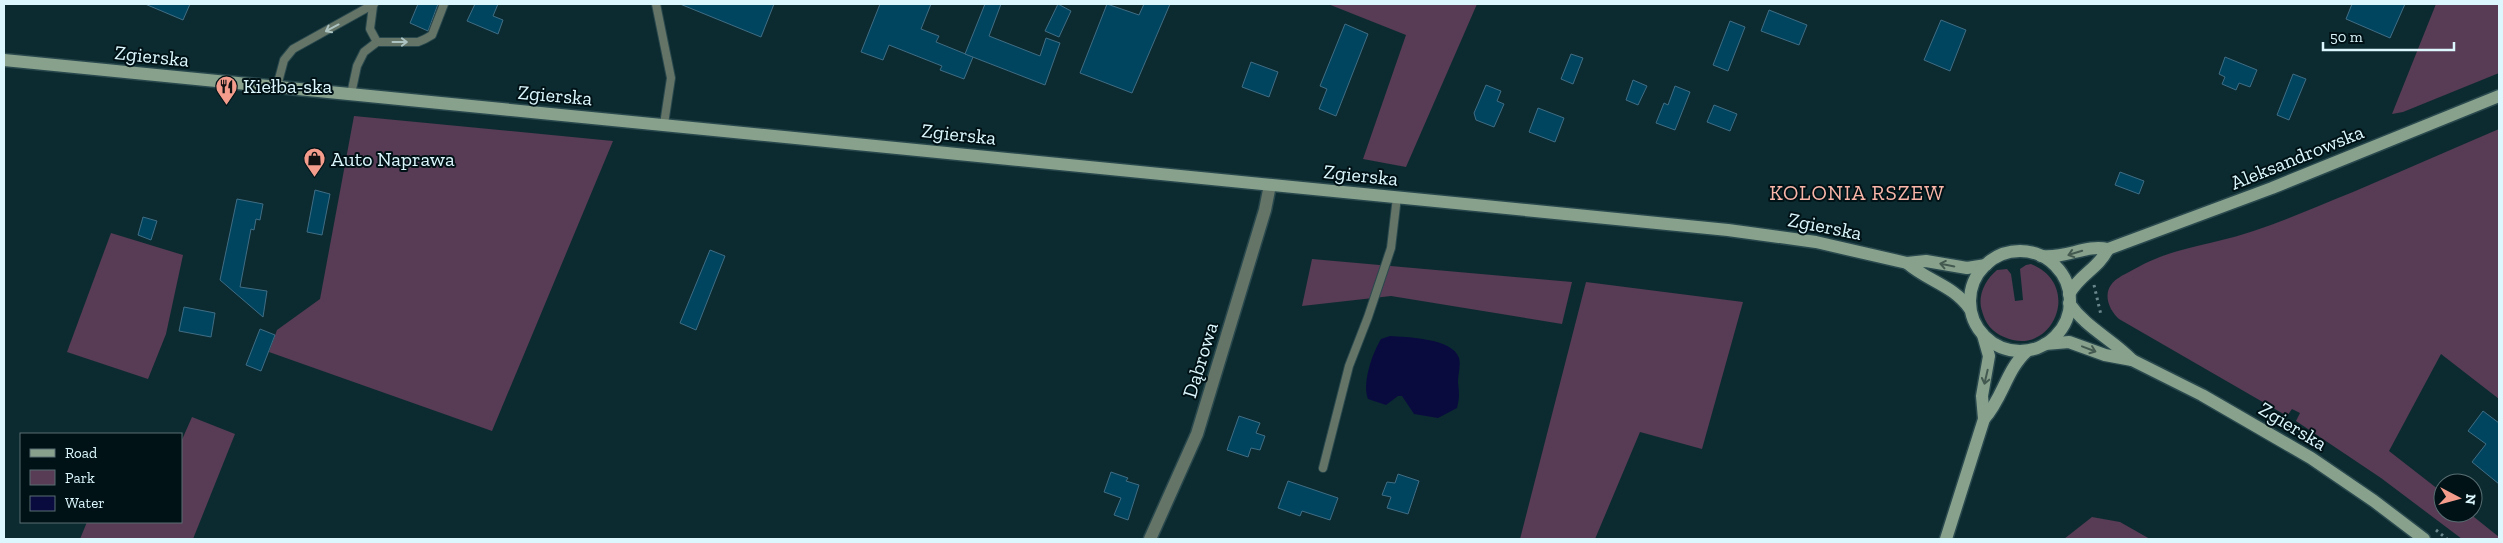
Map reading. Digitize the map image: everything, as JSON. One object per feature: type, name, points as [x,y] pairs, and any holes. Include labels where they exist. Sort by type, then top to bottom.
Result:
[{"type":"main road","name":"Zgierska","points":[[4,60],[1397,197],[1772,236],[1841,248],[1907,263],[1926,261],[1967,268],[1986,265]]},
{"type":"main road","name":"Aleksandrowska","points":[[2041,256],[2060,257],[2096,247],[2108,249],[2272,188],[2499,96]]},
{"type":"main road","points":[[2069,299],[2062,276],[2049,261],[2032,253],[2012,252],[1994,259],[1986,265],[1975,280],[1971,290],[1970,309],[1977,327],[1990,342],[2008,350],[2027,351],[2046,344],[2065,322],[2069,299],[2076,281],[2102,261],[2108,249]]},
{"type":"main road","name":"Zgierska","points":[[1907,263],[1920,275],[1954,290],[1970,309]]},
{"type":"main road","name":"Zgierska","points":[[2069,299],[2085,323],[2112,341],[2132,360]]},
{"type":"main road","points":[[1983,335],[1989,356],[1982,396],[1984,419]]},
{"type":"main road","name":"Zgierska","points":[[2046,344],[2069,342],[2105,354],[2132,360],[2202,396],[2280,439],[2374,501],[2424,539]]},
{"type":"main road","points":[[1946,539],[1984,419],[1998,400],[2013,366],[2027,351]]},
{"type":"street","name":"Dąbrowa","points":[[1150,539],[1197,434],[1265,210],[1270,185]]},
{"type":"lane","points":[[351,94],[357,66],[364,52],[377,42],[418,42],[432,35],[444,4]]},
{"type":"lane","points":[[656,4],[671,78],[664,124]]},
{"type":"lane","points":[[374,5],[370,29],[377,42]]},
{"type":"lane","points":[[277,86],[284,60],[293,49],[374,5]]},
{"type":"lane","points":[[1323,468],[1349,366],[1374,302],[1391,248],[1397,197]]},
{"type":"green space","points":[[1328,4],[1477,4],[1406,167],[1363,159],[1406,35]]},
{"type":"green space","points":[[2436,4],[2499,4],[2499,73],[2403,112],[2392,114]]},
{"type":"green space","points":[[354,116],[613,141],[492,431],[269,352],[277,330],[320,299]]},
{"type":"green space","points":[[2499,129],[2499,399],[2441,354],[2389,451],[2433,485],[2433,517],[2381,478],[2296,421],[2300,413],[2292,409],[2287,416],[2119,319],[2110,308],[2108,294],[2113,283],[2152,260],[2253,231],[2353,192]]},
{"type":"green space","points":[[111,233],[183,255],[166,334],[148,379],[67,352]]},
{"type":"green space","points":[[1312,259],[1572,282],[1562,324],[1391,296],[1302,306]]},
{"type":"green space","points":[[2031,264],[2047,274],[2056,287],[2058,302],[2055,317],[2048,329],[2036,338],[2021,341],[2004,337],[1993,330],[1985,319],[1981,305],[1981,294],[1986,283],[1997,270],[2007,269],[2011,274],[2015,301],[2023,300],[2020,269]]},
{"type":"green space","points":[[1586,282],[1743,302],[1702,449],[1640,432],[1595,539],[1520,539]]},
{"type":"green space","points":[[192,417],[235,434],[193,539],[80,539],[87,523],[182,523],[182,440]]},
{"type":"green space","points":[[2092,517],[2120,522],[2150,539],[2064,539]]},
{"type":"green space","points":[[2441,523],[2482,523],[2499,537],[2499,539],[2462,539]]},
{"type":"water","points":[[1390,336],[1428,340],[1448,346],[1455,351],[1460,364],[1457,408],[1438,418],[1414,414],[1402,396],[1398,396],[1386,405],[1368,399],[1366,385],[1371,360],[1381,339]]},
{"type":"building","points":[[145,4],[190,4],[183,20]]},
{"type":"building","points":[[418,4],[438,4],[428,31],[410,23]]},
{"type":"building","points":[[475,4],[498,4],[493,16],[503,20],[498,34],[467,21]]},
{"type":"building","points":[[680,4],[774,4],[761,37]]},
{"type":"building","points":[[880,4],[931,4],[921,29],[939,36],[936,42],[973,57],[964,79],[940,70],[942,66],[889,45],[883,60],[861,52]]},
{"type":"building","points":[[985,4],[1001,4],[989,36],[1040,56],[1046,38],[1060,43],[1045,85],[965,54]]},
{"type":"building","points":[[1058,4],[1071,11],[1059,37],[1045,31]]},
{"type":"building","points":[[1107,4],[1139,15],[1144,4],[1170,4],[1132,93],[1080,73]]},
{"type":"building","points":[[2352,4],[2405,4],[2390,38],[2346,19]]},
{"type":"building","points":[[1769,10],[1807,25],[1799,45],[1761,31]]},
{"type":"building","points":[[1941,20],[1966,30],[1950,71],[1924,60]]},
{"type":"building","points":[[1730,21],[1745,27],[1728,71],[1713,65]]},
{"type":"building","points":[[1345,24],[1368,34],[1336,116],[1319,109],[1327,89],[1320,86]]},
{"type":"building","points":[[1571,54],[1583,58],[1573,84],[1561,79]]},
{"type":"building","points":[[2225,57],[2257,70],[2250,87],[2239,83],[2236,90],[2222,84],[2225,77],[2219,74]]},
{"type":"building","points":[[1251,62],[1278,72],[1269,97],[1242,87]]},
{"type":"building","points":[[2293,74],[2306,79],[2289,120],[2277,115]]},
{"type":"building","points":[[1633,80],[1647,86],[1638,105],[1626,100]]},
{"type":"building","points":[[1486,85],[1501,91],[1497,101],[1504,104],[1494,127],[1476,120],[1474,113]]},
{"type":"building","points":[[1675,86],[1690,92],[1675,130],[1656,123],[1664,103],[1668,105]]},
{"type":"building","points":[[1714,105],[1737,114],[1730,131],[1707,122]]},
{"type":"building","points":[[1538,108],[1564,118],[1555,142],[1529,132]]},
{"type":"building","points":[[2120,172],[2144,181],[2139,194],[2115,185]]},
{"type":"building","points":[[315,190],[330,194],[322,235],[307,232]]},
{"type":"building","points":[[237,199],[263,204],[260,220],[256,219],[254,230],[251,229],[240,287],[267,291],[263,317],[220,280]]},
{"type":"building","points":[[143,217],[157,221],[151,240],[138,235]]},
{"type":"building","points":[[710,250],[725,256],[696,330],[680,323]]},
{"type":"building","points":[[184,307],[215,313],[211,337],[179,331]]},
{"type":"building","points":[[260,329],[275,335],[261,371],[246,365]]},
{"type":"building","points":[[2483,411],[2499,423],[2499,484],[2472,462],[2486,444],[2468,431]]},
{"type":"building","points":[[1239,416],[1260,423],[1256,433],[1265,436],[1260,450],[1251,448],[1248,457],[1227,450]]},
{"type":"building","points":[[1111,472],[1128,478],[1126,481],[1139,485],[1128,520],[1114,515],[1121,498],[1104,492]]},
{"type":"building","points":[[1398,474],[1419,481],[1408,514],[1387,508],[1391,497],[1382,495],[1387,482],[1395,483]]},
{"type":"building","points":[[1288,481],[1338,498],[1330,520],[1302,511],[1300,516],[1278,508]]},
{"type":"place","name":"Kiełba-ska","points":[[227,105]]},
{"type":"place","name":"Auto Naprawa","points":[[315,178]]},
{"type":"district","name":"KOLONIA RSZEW","points":[[1857,192]]}]
